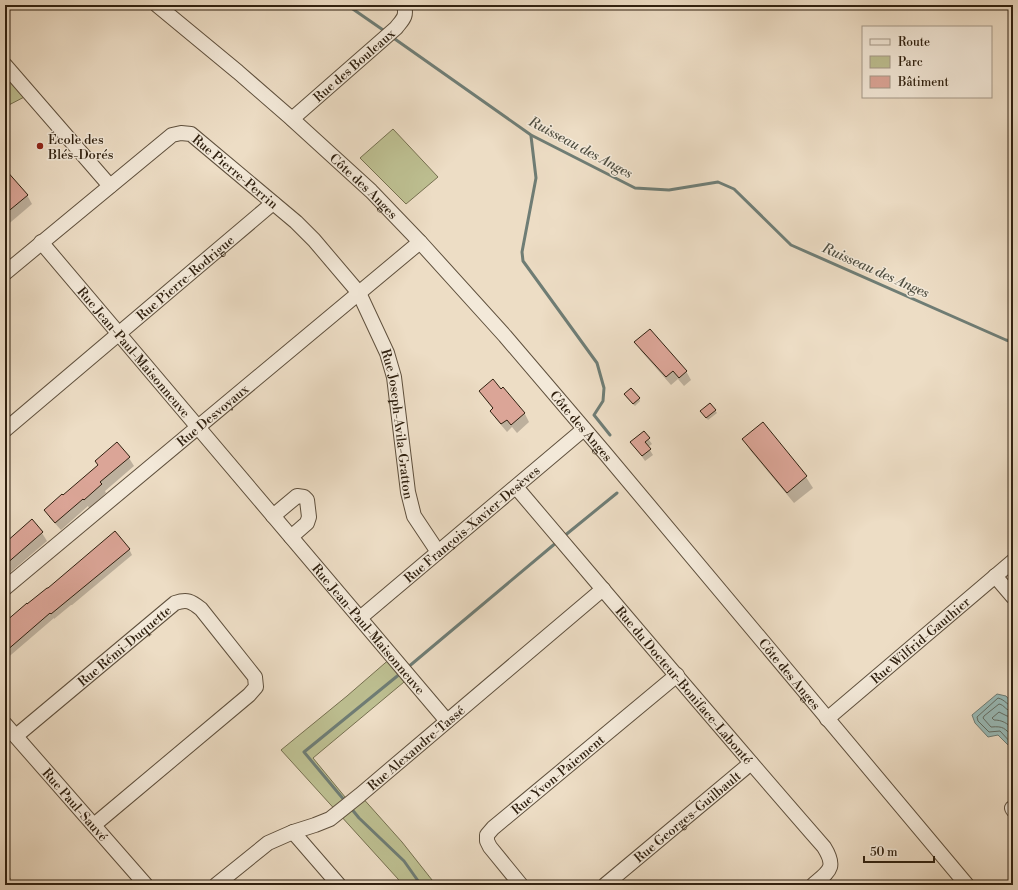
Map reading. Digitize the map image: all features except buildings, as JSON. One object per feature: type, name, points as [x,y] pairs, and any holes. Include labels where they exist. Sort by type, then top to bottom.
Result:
[{"type":"street","name":"Côte des Anges","points":[[157,5],[292,119],[371,191],[420,242],[505,336],[967,885]]},
{"type":"street","name":"Rue des Bouleaux","points":[[292,119],[396,28],[406,13],[404,5]]},
{"type":"street","points":[[6,68],[110,186]]},
{"type":"street","name":"Rue Pierre-Perrin","points":[[5,273],[172,135],[181,133],[191,134],[296,222],[314,240],[359,293]]},
{"type":"street","name":"Rue Pierre-Rodrigue","points":[[5,430],[273,203]]},
{"type":"street","name":"Rue Jean-Paul-Maisonneuve","points":[[41,242],[447,721]]},
{"type":"street","name":"Rue Desvoyaux","points":[[5,588],[420,242]]},
{"type":"street","name":"Rue Joseph-Avila-Gratton","points":[[359,293],[386,353],[394,377],[408,492],[414,516],[438,552]]},
{"type":"street","name":"Rue François-Xavier-Desèves","points":[[360,618],[584,429]]},
{"type":"street","name":"Rue du Docteur-Boniface-Labonté","points":[[516,487],[824,847],[829,855],[830,868],[826,874],[813,885]]},
{"type":"street","points":[[274,516],[297,496],[304,497],[307,500],[309,517],[307,523],[291,537]]},
{"type":"street","name":"Rue Wilfrid-Gauthier","points":[[827,719],[1013,561]]},
{"type":"street","points":[[996,576],[1013,597]]},
{"type":"street","name":"Rue Alexandre-Tassé","points":[[216,885],[268,843],[293,832],[330,819],[603,589]]},
{"type":"street","name":"Rue Rémi-Duquette","points":[[16,736],[175,603],[182,601],[191,602],[201,609],[255,677],[256,687],[250,695],[94,825]]},
{"type":"street","name":"Rue Yvon-Paiement","points":[[521,885],[490,848],[487,841],[487,834],[677,675]]},
{"type":"street","name":"Rue Paul-Sauvé","points":[[5,724],[146,885]]},
{"type":"street","name":"Rue Georges-Guilbault","points":[[605,885],[751,763]]},
{"type":"street","points":[[293,832],[339,885]]},
{"type":"green space","points":[[5,70],[30,94],[5,107]]},
{"type":"green space","points":[[393,129],[438,177],[406,204],[360,158]]},
{"type":"green space","points":[[392,657],[410,677],[313,758],[350,803],[360,795],[402,842],[436,885],[402,885],[281,750]]},
{"type":"water","points":[[997,694],[1006,696],[1013,704],[1013,750],[998,735],[988,737],[975,723],[972,715]]},
{"type":"waterway","name":"Ruisseau des Anges","points":[[347,5],[386,32]]},
{"type":"waterway","name":"Ruisseau des Anges","points":[[392,37],[531,135],[635,188],[669,190],[718,182],[734,189],[791,245],[1013,342]]},
{"type":"waterway","points":[[531,136],[536,178],[522,252],[523,261],[597,363],[604,388],[603,401],[594,415],[610,435]]},
{"type":"waterway","points":[[563,537],[617,493]]},
{"type":"waterway","points":[[407,668],[557,542]]},
{"type":"waterway","points":[[345,801],[304,752],[401,673]]},
{"type":"waterway","points":[[350,807],[359,818],[404,861],[421,885]]},
{"type":"railway","points":[[5,874],[14,885]]},
{"type":"place","name":"École des Blés-Dorés","points":[[40,146]]}]
